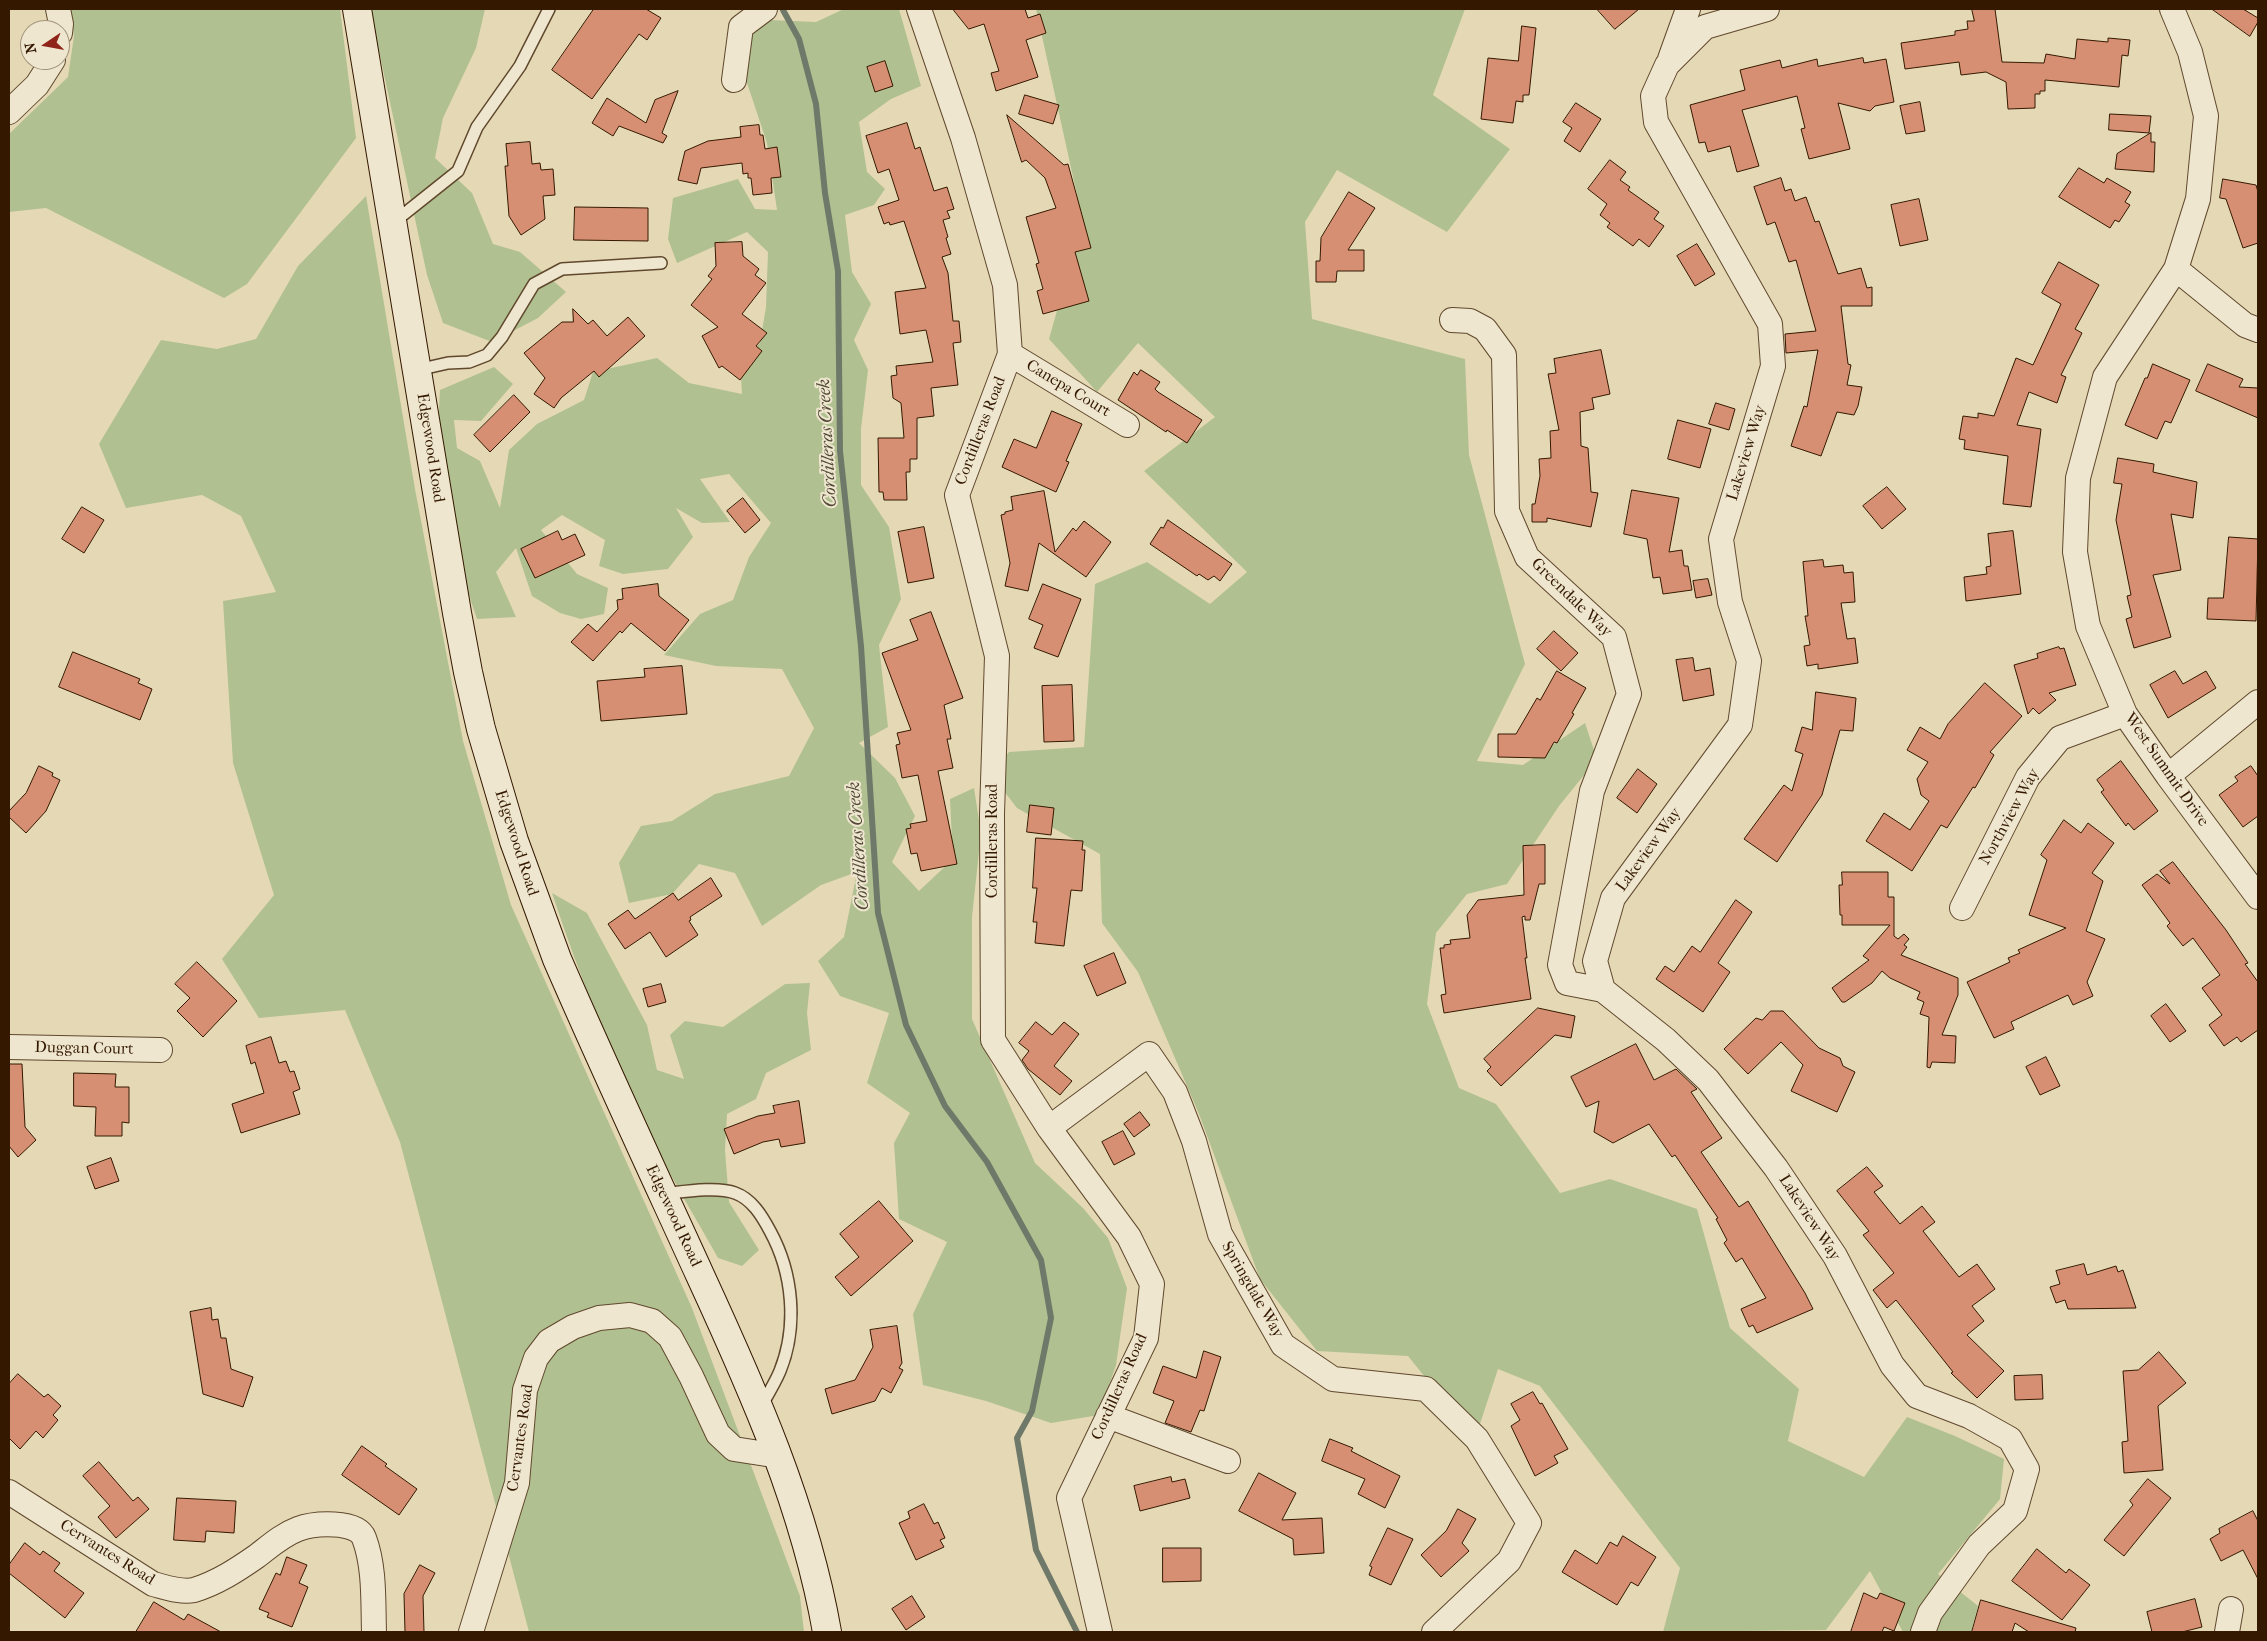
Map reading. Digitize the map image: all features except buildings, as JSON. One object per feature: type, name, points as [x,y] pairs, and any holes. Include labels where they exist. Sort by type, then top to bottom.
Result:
[{"type":"main road","name":"Edgewood Road","points":[[357,9],[462,638],[481,729],[497,787],[534,900],[557,959],[760,1409],[779,1456],[811,1557],[827,1632]]},
{"type":"street","points":[[734,80],[741,27],[765,9]]},
{"type":"street","name":"Cordilleras Road","points":[[918,9],[963,138],[1005,285],[1010,354],[957,495],[996,656],[992,814],[993,1040],[1049,1128],[1129,1237],[1152,1284],[1146,1338],[1068,1498],[1100,1632]]},
{"type":"street","points":[[1667,65],[1688,9]]},
{"type":"street","name":"Lakeview Way","points":[[1766,9],[1705,27],[1667,65],[1653,96],[1656,122],[1770,324],[1773,366],[1721,539],[1730,602],[1749,661],[1740,725],[1614,898],[1595,961],[1603,990],[1666,1040],[1708,1080],[1776,1168],[1835,1256],[1892,1365],[1917,1396],[1969,1416],[2010,1439],[2027,1469],[2015,1511],[1979,1545],[1930,1613],[1923,1632]]},
{"type":"street","name":"West Summit Drive","points":[[2172,9],[2190,52],[2206,116],[2198,199],[2176,268],[2105,377],[2078,478],[2075,552],[2088,626],[2125,714],[2168,776],[2258,897]]},
{"type":"street","points":[[9,112],[37,85],[47,70]]},
{"type":"street","points":[[2176,268],[2245,325],[2258,330]]},
{"type":"street","name":"Greendale Way","points":[[1452,320],[1470,321],[1486,329],[1504,356],[1507,512],[1527,557],[1614,637],[1629,694],[1592,791],[1560,966],[1567,983],[1603,990]]},
{"type":"street","name":"Canepa Court","points":[[1010,354],[1127,425]]},
{"type":"street","points":[[2168,776],[2258,702]]},
{"type":"street","name":"Northview Way","points":[[1962,908],[2028,777],[2060,738],[2125,714]]},
{"type":"street","name":"Duggan Court","points":[[9,1048],[160,1050]]},
{"type":"street","name":"Springdale Way","points":[[1049,1128],[1149,1054],[1175,1092],[1194,1142],[1220,1234],[1284,1344],[1333,1379],[1426,1389],[1477,1439],[1529,1523],[1509,1561],[1434,1632]]},
{"type":"street","name":"Cervantes Road","points":[[471,1632],[517,1483],[524,1390],[536,1358],[549,1341],[573,1327],[599,1318],[630,1315],[652,1322],[670,1337],[691,1376],[718,1434],[734,1449],[779,1456]]},
{"type":"street","points":[[1108,1416],[1228,1461]]},
{"type":"street","name":"Cervantes Road","points":[[9,1492],[153,1584],[172,1589],[191,1590],[211,1584],[230,1575],[280,1538],[300,1528],[342,1524],[356,1528],[363,1536],[370,1561],[374,1632]]},
{"type":"street","points":[[2227,1632],[2231,1609]]},
{"type":"lane","points":[[393,223],[458,171],[476,127],[520,66],[549,9]]},
{"type":"lane","points":[[417,370],[448,363],[469,362],[487,354],[502,336],[534,284],[562,269],[660,263]]},
{"type":"lane","points":[[663,1194],[694,1191],[734,1192],[758,1210],[776,1243],[786,1266],[789,1282],[788,1345],[780,1371],[760,1409]]},
{"type":"green space","points":[[70,9],[340,9],[356,138],[247,284],[224,298],[46,208],[9,212],[9,134],[68,77],[74,36]]},
{"type":"green space","points":[[370,9],[485,9],[476,48],[443,118],[435,158],[472,193],[493,244],[520,252],[566,292],[538,318],[492,342],[443,323],[427,275]]},
{"type":"green space","points":[[844,9],[899,9],[921,86],[891,99],[859,122],[867,172],[885,189],[874,205],[845,215],[852,272],[871,304],[854,340],[868,370],[861,429],[861,485],[889,527],[901,599],[879,645],[888,727],[859,743],[895,778],[915,816],[892,862],[919,891],[953,859],[950,799],[974,788],[981,833],[972,917],[972,1019],[1035,1163],[1083,1208],[1108,1238],[1127,1288],[1116,1365],[1099,1415],[1051,1423],[986,1401],[923,1385],[913,1314],[947,1242],[899,1219],[894,1143],[910,1113],[867,1083],[889,1013],[840,996],[818,961],[844,937],[857,872],[821,885],[762,926],[735,873],[699,864],[672,894],[629,903],[619,863],[641,826],[672,821],[715,794],[789,776],[814,728],[782,669],[716,666],[664,655],[700,614],[733,600],[749,557],[771,523],[729,474],[700,479],[730,522],[702,523],[676,508],[693,537],[668,569],[623,574],[599,566],[605,540],[562,515],[541,530],[577,574],[608,588],[604,614],[581,619],[560,613],[532,596],[516,548],[496,572],[516,617],[477,619],[458,563],[437,445],[440,390],[494,367],[513,384],[481,421],[454,420],[457,448],[480,461],[500,508],[509,450],[537,424],[584,400],[593,372],[657,358],[689,383],[742,394],[740,361],[760,343],[766,307],[768,252],[747,232],[677,263],[668,239],[673,198],[738,179],[755,209],[777,210],[767,143],[740,62],[741,29],[770,20],[816,22]]},
{"type":"green space","points":[[1036,9],[1465,9],[1433,95],[1510,149],[1447,232],[1337,170],[1305,222],[1312,319],[1465,359],[1469,455],[1525,664],[1477,761],[1523,765],[1585,723],[1597,759],[1559,806],[1507,884],[1467,894],[1436,933],[1427,1004],[1459,1088],[1496,1104],[1560,1193],[1610,1179],[1697,1209],[1730,1328],[1799,1389],[1788,1441],[1864,1477],[1907,1417],[1955,1436],[2004,1459],[2000,1499],[1938,1574],[1978,1606],[1971,1632],[1903,1632],[1870,1571],[1826,1630],[1663,1632],[1680,1568],[1540,1386],[1498,1369],[1475,1439],[1408,1356],[1317,1351],[1260,1279],[1199,1114],[1138,972],[1102,923],[1100,854],[1017,808],[990,773],[1009,752],[1084,747],[1095,584],[1147,562],[1210,604],[1247,572],[1144,471],[1215,417],[1138,343],[1097,392],[1049,339],[1064,286],[1077,195]]},
{"type":"green space","points":[[366,196],[415,489],[463,741],[511,905],[692,1308],[800,1596],[804,1632],[529,1632],[400,1142],[345,1010],[259,1018],[222,959],[274,895],[233,763],[223,601],[276,592],[241,516],[202,495],[126,508],[99,444],[161,340],[217,349],[256,339],[298,266]]},
{"type":"green space","points":[[552,893],[587,913],[647,1025],[657,1070],[684,1079],[670,1035],[685,1021],[723,1027],[785,984],[810,983],[807,1013],[811,1050],[766,1073],[756,1099],[727,1114],[725,1150],[729,1202],[759,1250],[742,1266],[718,1258],[657,1149],[600,1023]]},
{"type":"waterway","name":"Cordilleras Creek","points":[[783,10],[799,39],[816,104],[825,193],[838,271],[840,451],[861,646],[878,913],[906,1025],[945,1106],[987,1162],[1041,1260],[1051,1318],[1032,1411],[1017,1438],[1036,1550],[1077,1632]]}]
